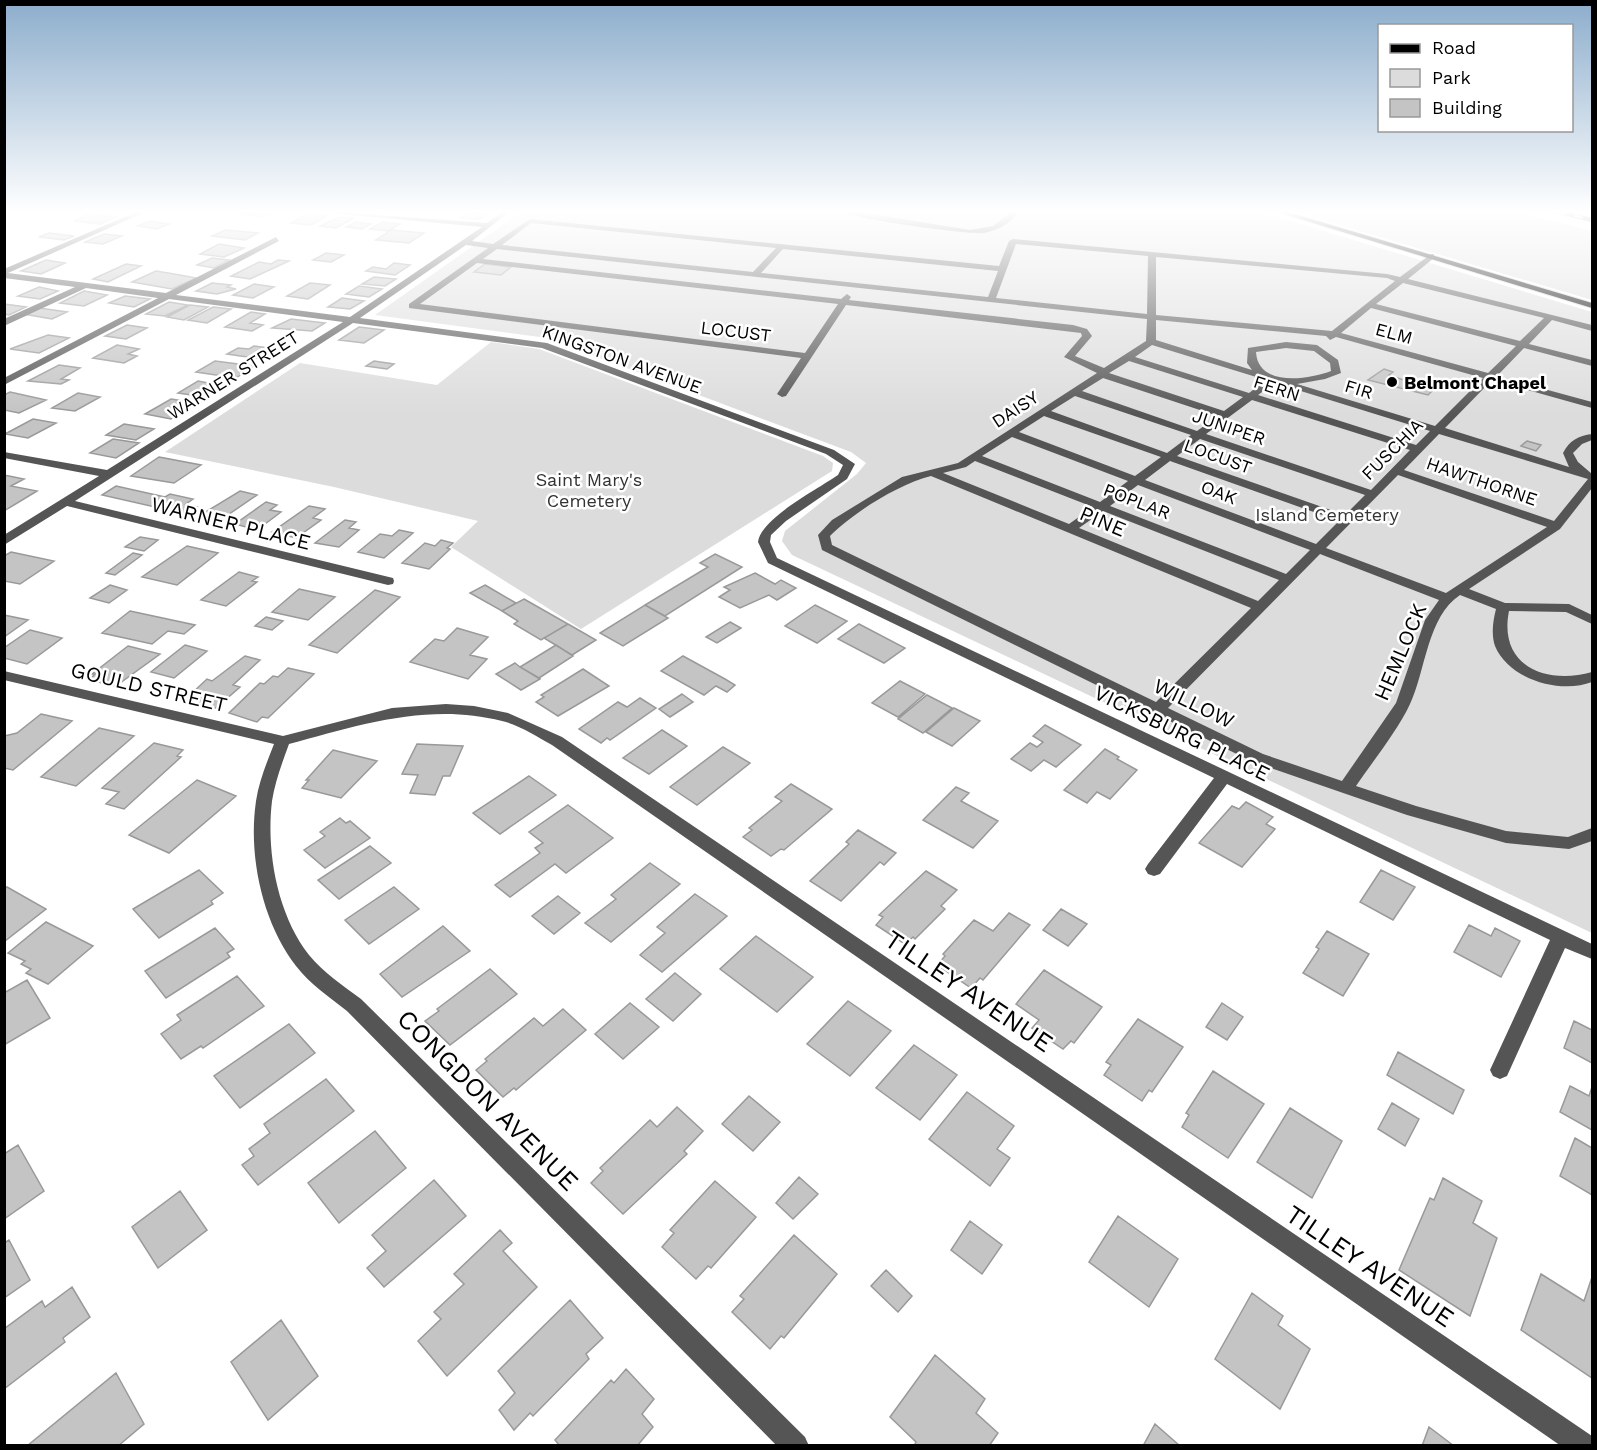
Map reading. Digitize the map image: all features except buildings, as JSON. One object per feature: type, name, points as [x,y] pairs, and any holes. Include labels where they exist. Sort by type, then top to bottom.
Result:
[{"type":"main road","points":[[1508,280],[1593,306]]},
{"type":"street","name":"KINGSTON AVENUE","points":[[50,280],[544,345],[830,452],[849,464],[843,477],[774,525],[765,534],[764,542]]},
{"type":"street","points":[[4,382],[199,280]]},
{"type":"street","name":"WARNER STREET","points":[[4,541],[411,280]]},
{"type":"street","name":"LOCUST","points":[[449,280],[412,306],[807,356]]},
{"type":"street","points":[[648,280],[1073,328],[1084,331],[1086,336],[1069,357],[1103,373],[1226,415]]},
{"type":"street","name":"ELM","points":[[816,280],[1150,317],[1335,333],[1593,405]]},
{"type":"street","points":[[991,299],[999,280]]},
{"type":"street","points":[[1151,280],[1151,342]]},
{"type":"street","points":[[1317,348],[1400,280]]},
{"type":"street","points":[[1404,280],[1593,328]]},
{"type":"street","points":[[782,394],[855,284]]},
{"type":"street","points":[[4,323],[86,285]]},
{"type":"street","points":[[1370,305],[1593,363]]},
{"type":"street","name":"FUSCHIA","points":[[1158,709],[1550,316]]},
{"type":"street","name":"DAISY","points":[[825,541],[824,536],[836,523],[906,478],[962,465],[1151,342]]},
{"type":"street","name":"FIR","points":[[1151,342],[1593,478]]},
{"type":"street","points":[[1286,345],[1317,348],[1335,362],[1336,373],[1321,380],[1299,382],[1274,379],[1254,370],[1249,361],[1251,350],[1286,345]]},
{"type":"street","name":"FERN","points":[[1127,357],[1417,449]]},
{"type":"street","points":[[1072,528],[1274,379]]},
{"type":"street","name":"JUNIPER","points":[[1074,392],[1372,494]]},
{"type":"street","name":"LOCUST","points":[[1043,412],[1347,520]]},
{"type":"street","name":"OAK","points":[[1011,433],[1447,598]]},
{"type":"street","points":[[1593,437],[1579,439],[1571,446],[1569,453],[1573,464],[1593,478]]},
{"type":"street","points":[[4,455],[109,474]]},
{"type":"street","name":"POPLAR","points":[[974,457],[1288,579]]},
{"type":"street","name":"HAWTHORNE","points":[[1396,471],[1556,526]]},
{"type":"street","name":"PINE","points":[[931,472],[1260,607]]},
{"type":"street","name":"HEMLOCK","points":[[1346,788],[1404,704],[1432,620],[1447,598],[1461,591],[1556,526],[1593,478]]},
{"type":"street","name":"WARNER PLACE","points":[[64,502],[388,581]]},
{"type":"street","name":"WILLOW","points":[[825,541],[826,547],[1258,758],[1413,811],[1506,837],[1569,843],[1593,834]]},
{"type":"street","name":"VICKSBURG PLACE","points":[[764,542],[772,560],[1593,952]]},
{"type":"street","points":[[1461,591],[1503,607],[1569,608],[1593,620]]},
{"type":"street","points":[[1503,607],[1498,628],[1503,650],[1525,670],[1557,682],[1587,680],[1593,677]]},
{"type":"street","name":"GOULD STREET","points":[[4,675],[284,741]]},
{"type":"street","name":"TILLEY AVENUE","points":[[284,741],[326,727],[396,710],[448,710],[504,717],[557,741],[1584,1446]]},
{"type":"street","name":"CONGDON AVENUE","points":[[284,741],[271,769],[266,792],[263,836],[271,894],[287,935],[300,958],[317,977],[354,1005],[796,1446]]},
{"type":"street","points":[[1154,869],[1224,777]]},
{"type":"street","points":[[1500,1070],[1561,937]]},
{"type":"green space","name":"Island Cemetery","points":[[425,280],[1485,280],[1592,312],[1592,933],[792,555],[782,541],[785,531],[857,474],[866,463],[851,452],[547,338],[375,315]]},
{"type":"green space","points":[[1524,280],[1592,280],[1592,300]]},
{"type":"green space","name":"Saint Mary's Cemetery","points":[[491,342],[539,349],[823,456],[833,463],[832,471],[581,629],[451,547],[478,521],[334,487],[165,452],[300,363],[437,385]]},
{"type":"place","name":"Belmont Chapel","points":[[1392,382]]}]
